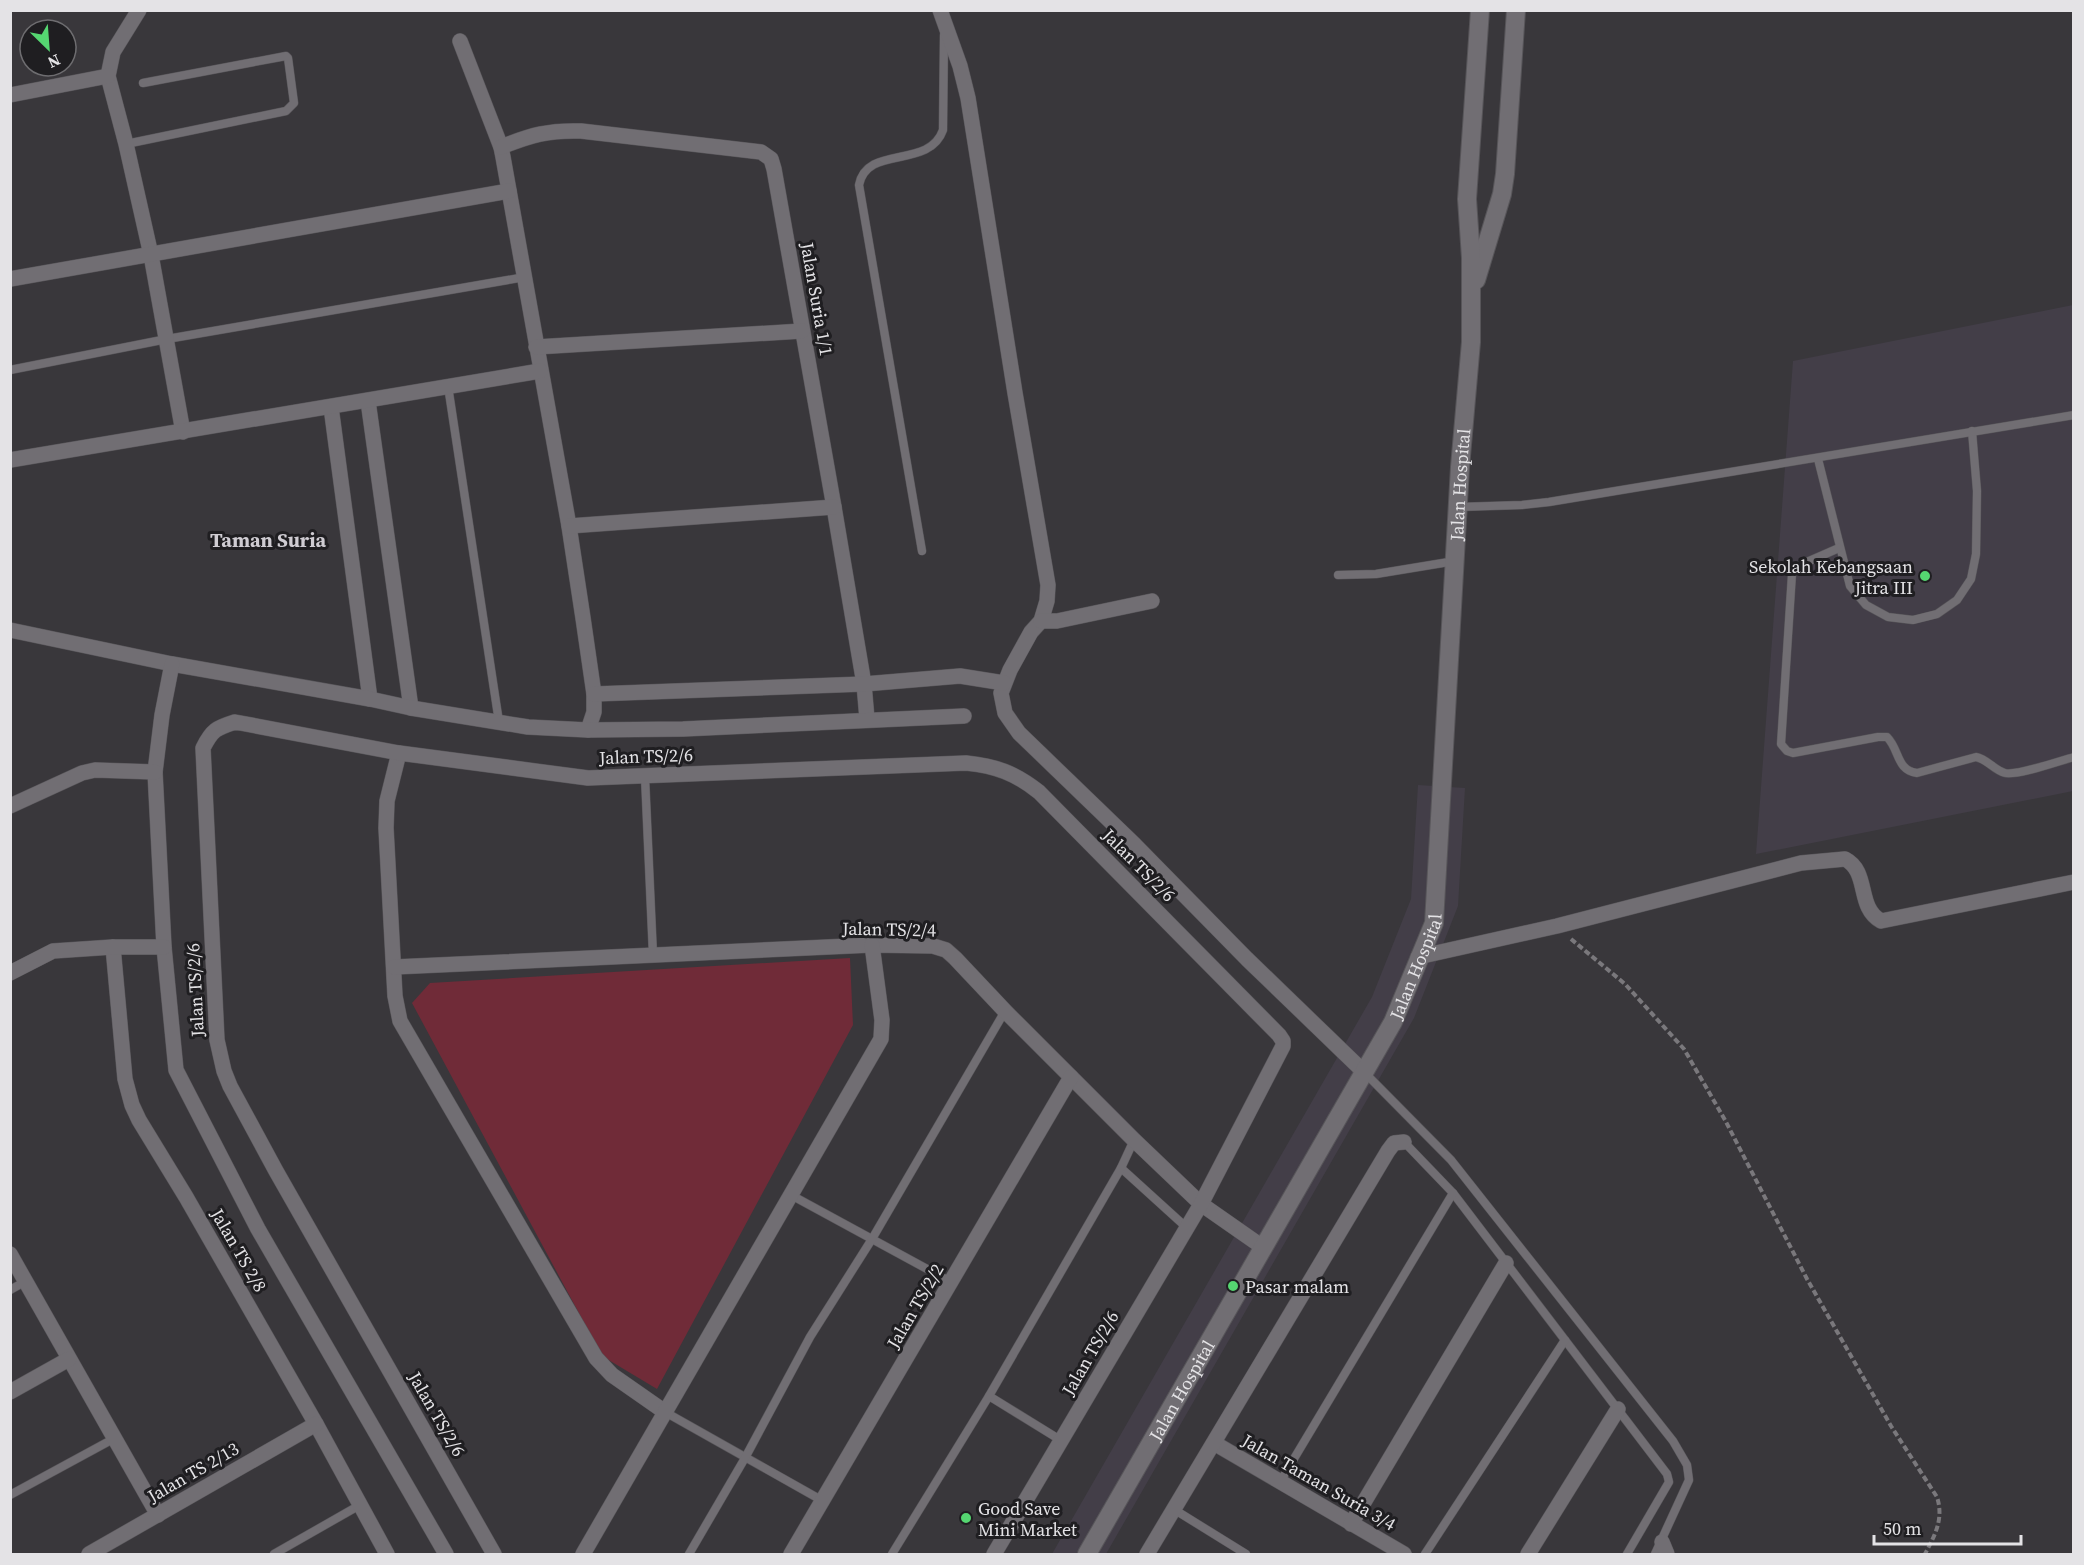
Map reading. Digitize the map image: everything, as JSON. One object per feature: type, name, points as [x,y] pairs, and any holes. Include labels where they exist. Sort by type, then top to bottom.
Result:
[{"type":"street","points":[[139,10],[113,52],[108,76],[151,255],[183,432]]},
{"type":"street","name":"Jalan Hospital","points":[[1091,1553],[1393,1022],[1418,957],[1429,936],[1434,916],[1458,507],[1471,342],[1472,296],[1467,199],[1480,10]]},
{"type":"street","name":"Jalan Hospital","points":[[1472,296],[1502,194],[1516,10]]},
{"type":"street","points":[[942,18],[965,81],[1048,585],[1047,601],[1041,621],[1031,632],[1004,683],[1001,693],[1003,706],[1010,723],[1364,1072]]},
{"type":"street","points":[[460,41],[501,147],[509,190],[569,526],[594,694],[594,712],[588,730]]},
{"type":"street","points":[[10,95],[108,76]]},
{"type":"street","name":"Jalan Suria 1/1","points":[[501,147],[531,135],[556,130],[581,131],[761,152],[771,159],[834,507],[864,684],[867,719]]},
{"type":"street","points":[[10,279],[509,190]]},
{"type":"street","points":[[536,347],[802,331]]},
{"type":"street","points":[[10,460],[540,371]]},
{"type":"street","points":[[368,401],[411,708]]},
{"type":"street","points":[[331,407],[370,699]]},
{"type":"street","points":[[569,526],[834,507]]},
{"type":"street","points":[[1041,621],[1057,621],[1152,601]]},
{"type":"street","points":[[10,630],[172,664],[411,708],[500,723],[553,729],[683,729],[964,716]]},
{"type":"street","points":[[172,664],[162,715],[155,772],[164,947],[176,1070],[258,1229],[446,1554]]},
{"type":"street","points":[[594,694],[864,684],[960,676],[1004,683]]},
{"type":"street","name":"Jalan TS/2/6","points":[[494,1554],[271,1162],[224,1071],[217,1040],[203,748],[210,734],[219,727],[235,722],[399,753],[588,778],[966,763],[990,766],[1024,780],[1056,808],[1283,1041],[1283,1046],[1200,1204],[994,1554]]},
{"type":"street","points":[[399,753],[387,801],[386,828],[396,1009],[410,1040],[505,1198],[596,1358],[612,1375],[665,1412]]},
{"type":"street","points":[[10,806],[82,773],[95,770],[155,772]]},
{"type":"street","points":[[1418,957],[1557,926],[1802,863],[1845,859],[1850,862],[1858,872],[1869,911],[1873,917],[1881,921],[2073,882]]},
{"type":"street","points":[[584,1554],[881,1039],[882,1020],[872,945]]},
{"type":"street","name":"Jalan TS/2/4","points":[[394,967],[872,945],[933,946],[946,950],[1200,1204],[1264,1248]]},
{"type":"street","points":[[10,973],[53,951],[113,947],[164,947]]},
{"type":"street","name":"Jalan TS 2/8","points":[[113,947],[125,1079],[132,1105],[316,1424],[387,1554]]},
{"type":"street","name":"Jalan TS/2/2","points":[[790,1554],[1071,1077]]},
{"type":"street","points":[[1147,1554],[1388,1151],[1394,1143],[1404,1142]]},
{"type":"street","points":[[10,1254],[158,1515]]},
{"type":"street","points":[[1351,1524],[1506,1263]]},
{"type":"street","points":[[10,1392],[69,1359]]},
{"type":"street","points":[[1528,1554],[1618,1409]]},
{"type":"street","name":"Jalan TS 2/13","points":[[89,1554],[316,1424]]},
{"type":"street","name":"Jalan Taman Suria 3/4","points":[[1214,1443],[1404,1554]]},
{"type":"lane","points":[[922,551],[859,185],[867,168],[877,163],[928,150],[941,138],[944,119],[942,18]]},
{"type":"lane","points":[[126,144],[286,111],[294,103],[286,56],[144,83]]},
{"type":"lane","points":[[10,370],[167,339],[525,277]]},
{"type":"lane","points":[[448,386],[500,723]]},
{"type":"lane","points":[[1458,507],[1549,502],[2073,415]]},
{"type":"lane","points":[[1818,459],[1850,586],[1866,605],[1888,617],[1913,620],[1937,614],[1957,600],[1971,579],[1976,554],[1977,491],[1972,431]]},
{"type":"lane","points":[[1839,548],[1800,565],[1792,574],[1781,744],[1787,751],[1793,753],[1887,737],[1894,744],[1901,764],[1908,772],[1917,773],[1976,757],[1982,758],[1993,768],[2012,774],[2073,757]]},
{"type":"lane","points":[[1338,575],[1376,574],[1455,561]]},
{"type":"lane","points":[[645,777],[653,955]]},
{"type":"lane","points":[[689,1554],[745,1458],[810,1337],[872,1239],[1005,1011]]},
{"type":"lane","points":[[1364,1072],[1451,1160],[1673,1441],[1687,1466],[1689,1480],[1662,1550]]},
{"type":"lane","points":[[892,1554],[989,1396],[1121,1168],[1134,1140]]},
{"type":"lane","points":[[1404,1142],[1453,1193],[1667,1473],[1669,1482],[1627,1554]]},
{"type":"lane","points":[[1121,1168],[1186,1227]]},
{"type":"lane","points":[[1280,1482],[1453,1193]]},
{"type":"lane","points":[[791,1195],[951,1282]]},
{"type":"lane","points":[[10,1290],[26,1281]]},
{"type":"lane","points":[[1425,1554],[1565,1340]]},
{"type":"lane","points":[[989,1396],[1062,1441]]},
{"type":"lane","points":[[665,1412],[823,1500]]},
{"type":"lane","points":[[10,1494],[115,1438]]},
{"type":"lane","points":[[274,1554],[360,1505]]},
{"type":"lane","points":[[1175,1510],[1246,1554]]},
{"type":"path","points":[[1557,926],[1625,984],[1689,1056],[1725,1120],[1807,1279],[1891,1426],[1937,1497],[1940,1508],[1939,1525],[1925,1554]]},
{"type":"shaded area","name":"Sekolah Kebangsaan Jitra III","points":[[2073,305],[2073,791],[1756,854],[1793,361]]},
{"type":"shaded area","name":"Pasar malam","points":[[1418,785],[1465,788],[1458,906],[1414,1018],[1106,1554],[1052,1554],[1372,997],[1411,899]]},
{"type":"shaded area","points":[[850,958],[853,1025],[657,1389],[602,1356],[412,1003],[430,983]]},
{"type":"place","name":"Sekolah Kebangsaan Jitra III","points":[[1925,576]]},
{"type":"place","name":"Pasar malam","points":[[1233,1286]]},
{"type":"place","name":"Good Save Mini Market","points":[[966,1518]]},
{"type":"district","name":"Taman Suria","points":[[268,540]]}]
